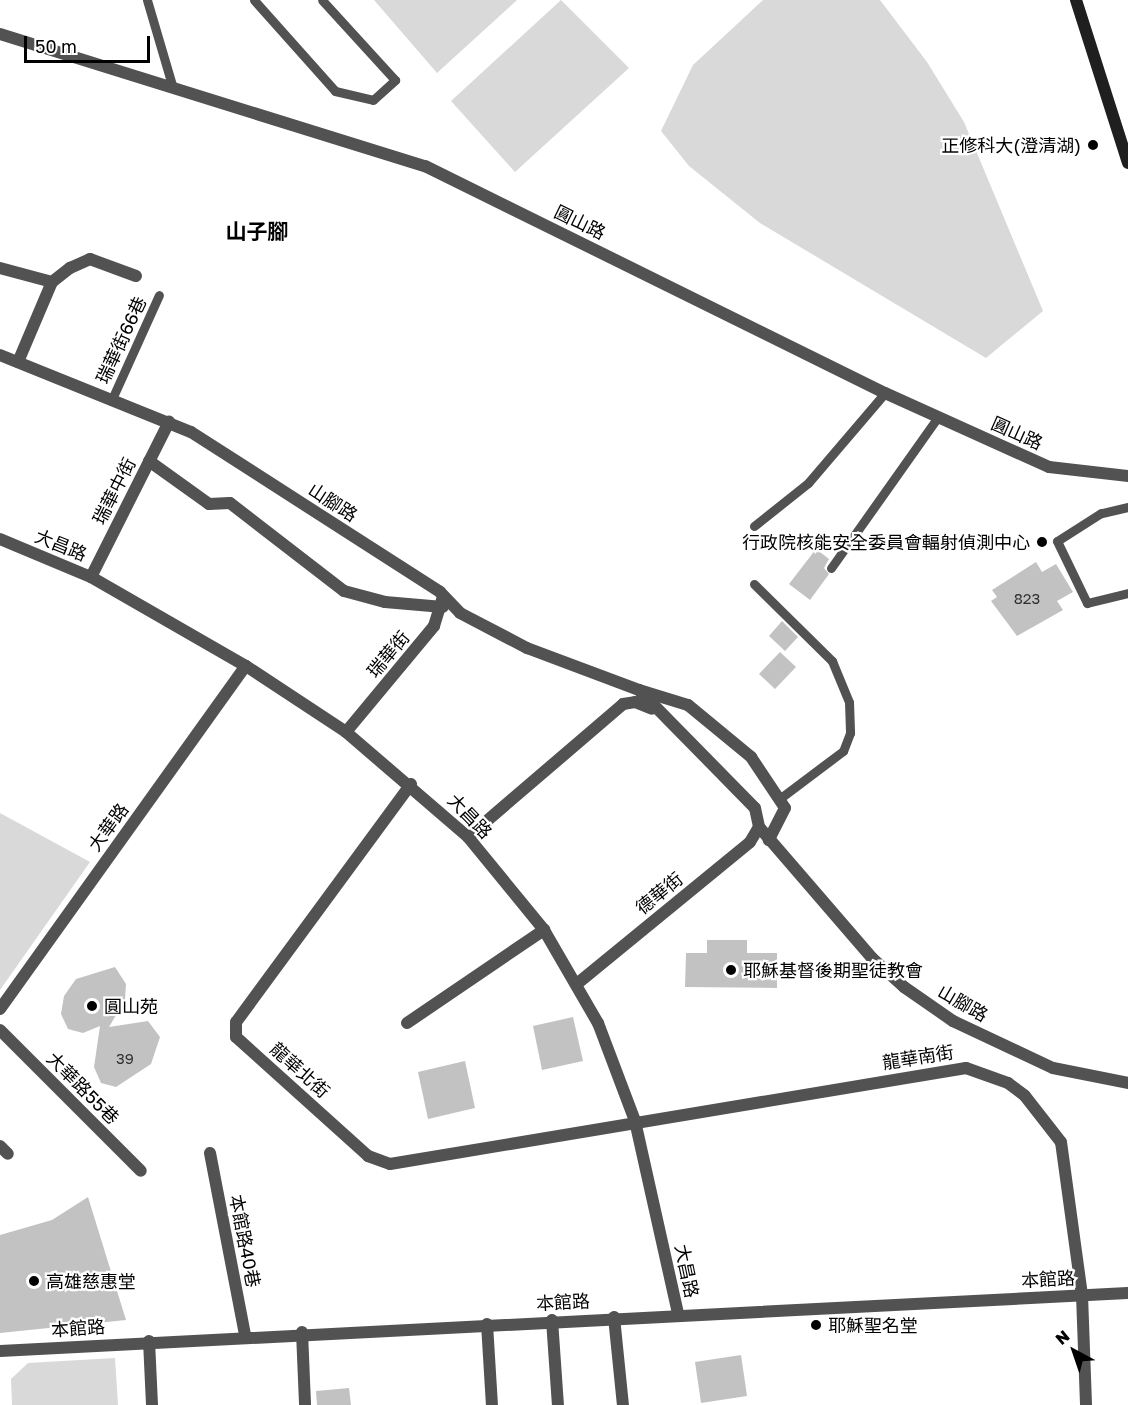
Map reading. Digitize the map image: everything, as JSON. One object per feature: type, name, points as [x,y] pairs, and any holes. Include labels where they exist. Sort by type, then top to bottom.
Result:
[{"type":"main road","points":[[1076,0],[1128,164]]},
{"type":"street","name":"圓山路","points":[[0,34],[172,84],[425,166],[885,393],[1049,467],[1128,477]]},
{"type":"street","points":[[18,362],[52,282],[90,259],[136,276]]},
{"type":"street","points":[[0,268],[52,282]]},
{"type":"street","name":"山腳路","points":[[0,355],[169,422],[441,592],[460,613],[527,648],[639,690],[688,705],[751,757],[779,799]]},
{"type":"street","name":"瑞華中街","points":[[91,577],[169,422]]},
{"type":"street","points":[[149,461],[209,504],[230,503],[344,591],[385,602],[443,607],[441,592]]},
{"type":"street","name":"大昌路","points":[[0,539],[91,577],[246,666],[346,732],[411,784],[468,837],[544,930],[578,983],[635,1121],[678,1314]]},
{"type":"street","name":"瑞華街","points":[[346,732],[434,626],[443,607]]},
{"type":"street","name":"大華路","points":[[0,1009],[246,666]]},
{"type":"street","name":"山腳路","points":[[639,690],[654,710],[755,808],[759,827],[769,840],[872,958],[953,1021],[1053,1068],[1128,1083]]},
{"type":"street","points":[[468,837],[623,704],[635,702],[654,710]]},
{"type":"street","name":"龍華北街","points":[[411,784],[236,1022],[236,1037],[368,1156],[390,1164],[635,1121]]},
{"type":"street","points":[[769,840],[785,808],[779,799]]},
{"type":"street","name":"德華街","points":[[578,983],[750,842],[759,827]]},
{"type":"street","points":[[407,1023],[544,930]]},
{"type":"street","name":"大華路55巷","points":[[0,1030],[141,1171]]},
{"type":"street","name":"龍華南街","points":[[635,1121],[966,1068],[1008,1083],[1025,1096],[1061,1142],[1082,1295],[1086,1405]]},
{"type":"street","name":"本館路40巷","points":[[210,1153],[245,1335]]},
{"type":"street","name":"本館路","points":[[0,1351],[302,1332],[1128,1293]]},
{"type":"street","points":[[614,1317],[623,1405]]},
{"type":"street","points":[[552,1320],[558,1405]]},
{"type":"street","points":[[487,1324],[492,1405]]},
{"type":"street","points":[[302,1332],[305,1405]]},
{"type":"street","points":[[149,1341],[152,1405]]},
{"type":"lane","points":[[147,0],[172,84]]},
{"type":"lane","points":[[254,0],[335,91],[372,100],[395,80],[322,0]]},
{"type":"lane","name":"瑞華街66巷","points":[[112,399],[159,295]]},
{"type":"lane","points":[[754,526],[808,483],[885,393]]},
{"type":"lane","points":[[831,568],[938,417]]},
{"type":"lane","points":[[1128,507],[1101,513],[1057,541],[1087,603],[1128,592]]},
{"type":"lane","points":[[754,584],[832,661],[849,702],[850,733],[843,751],[779,799]]},
{"type":"shaded area","points":[[374,0],[517,0],[437,73]]},
{"type":"shaded area","points":[[561,0],[629,68],[515,172],[451,101]]},
{"type":"shaded area","points":[[763,0],[880,0],[927,62],[964,122],[1043,311],[986,358],[760,223],[689,166],[661,131],[693,65]]},
{"type":"shaded area","points":[[0,813],[90,862],[0,990]]},
{"type":"shaded area","points":[[115,1358],[118,1405],[12,1405],[11,1379],[28,1363]]},
{"type":"building","points":[[816,549],[829,559],[824,568],[829,574],[810,600],[789,584]]},
{"type":"building","name":"行政院核能安全委員會輻射偵測中心","points":[[1036,562],[1042,572],[1056,564],[1073,592],[1057,601],[1063,610],[1017,636],[991,601],[997,597],[992,590]]},
{"type":"building","points":[[782,621],[798,637],[785,651],[769,636]]},
{"type":"building","points":[[780,652],[796,667],[775,689],[759,674]]},
{"type":"building","name":"耶穌基督後期聖徒教會","points":[[707,940],[747,940],[747,953],[777,953],[777,988],[685,987],[686,953],[707,953]]},
{"type":"building","points":[[115,967],[126,984],[125,1000],[109,1027],[148,1021],[160,1037],[151,1064],[116,1087],[101,1083],[94,1067],[100,1026],[83,1033],[68,1029],[61,1014],[64,996],[76,979]]},
{"type":"building","points":[[573,1017],[583,1061],[542,1070],[533,1026]]},
{"type":"building","points":[[465,1061],[475,1108],[428,1119],[418,1072]]},
{"type":"building","points":[[88,1197],[126,1320],[0,1333],[0,1235],[52,1220]]},
{"type":"building","points":[[741,1355],[747,1396],[701,1403],[695,1362]]},
{"type":"building","points":[[349,1388],[351,1405],[317,1405],[316,1391]]},
{"type":"place","name":"正修科大(澄清湖)","points":[[1093,145]]},
{"type":"place","name":"行政院核能安全委員會輻射偵測中心","points":[[1042,542]]},
{"type":"place","name":"耶穌基督後期聖徒教會","points":[[731,970]]},
{"type":"place","name":"圓山苑","points":[[92,1006]]},
{"type":"place","name":"高雄慈惠堂","points":[[34,1281]]},
{"type":"place","name":"耶穌聖名堂","points":[[816,1325]]},
{"type":"district","name":"山子腳","points":[[257,231]]}]
